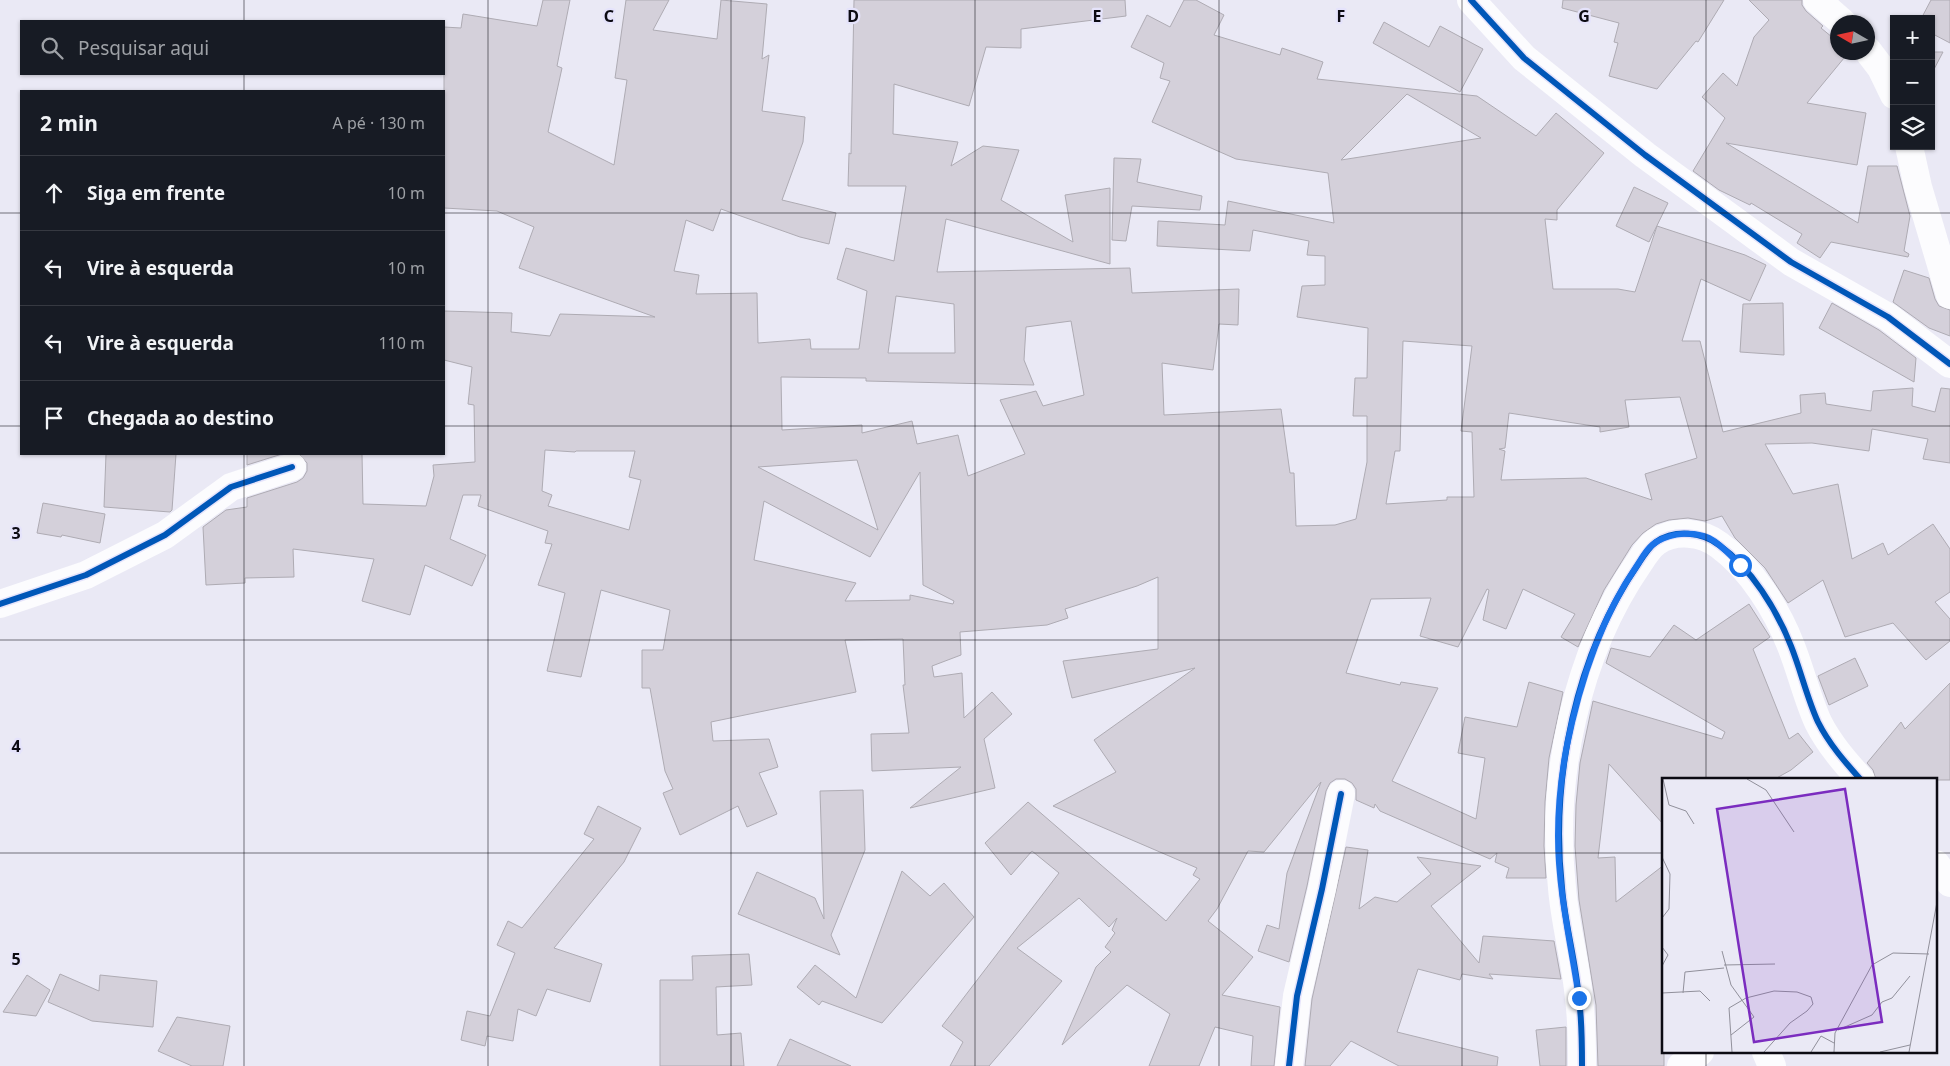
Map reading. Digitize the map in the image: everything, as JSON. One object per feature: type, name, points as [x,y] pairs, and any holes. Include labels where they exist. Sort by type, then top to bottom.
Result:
[{"type":"street","points":[[1471,0],[1524,58],[1645,155],[1791,262],[1888,317],[1950,364]]},
{"type":"street","points":[[1817,0],[1834,15]]},
{"type":"street","points":[[1875,60],[1890,87]]},
{"type":"street","points":[[1909,150],[1950,295]]},
{"type":"street","points":[[0,604],[86,575],[166,535],[230,487],[292,467]]},
{"type":"street","points":[[1582,1066],[1579,998],[1562,889],[1558,836],[1566,750],[1578,698],[1592,653],[1625,582],[1648,550],[1657,541],[1677,534],[1694,534],[1709,538],[1722,546],[1747,572],[1766,595],[1791,645],[1818,723],[1835,751],[1859,778]]},
{"type":"street","points":[[1289,1066],[1297,996],[1341,794]]},
{"type":"street","points":[[1938,867],[1950,883]]},
{"type":"street","points":[[1681,1066],[1697,1054]]},
{"type":"street","points":[[1767,1054],[1772,1066]]},
{"type":"building","points":[[543,0],[570,0],[557,66],[562,68],[548,132],[614,165],[627,80],[615,78],[626,0],[669,0],[653,30],[717,39],[721,0],[767,4],[762,59],[769,55],[762,111],[805,117],[803,142],[782,200],[836,213],[829,244],[800,237],[721,209],[713,231],[686,220],[674,271],[699,275],[696,294],[757,293],[758,343],[810,339],[811,349],[859,349],[867,291],[837,279],[846,248],[894,261],[906,186],[848,186],[849,153],[851,154],[854,0],[1125,0],[1126,16],[1021,29],[1021,48],[986,47],[969,106],[894,84],[893,134],[958,142],[951,166],[983,146],[1019,150],[1001,200],[1073,242],[1065,195],[1110,188],[1110,264],[946,219],[937,272],[1130,268],[1132,293],[1239,289],[1238,325],[1219,324],[1213,370],[1162,363],[1164,415],[1281,409],[1290,473],[1294,473],[1296,526],[1335,525],[1356,519],[1367,462],[1367,416],[1353,416],[1355,378],[1367,378],[1368,328],[1297,317],[1302,286],[1325,285],[1325,256],[1307,255],[1309,241],[1253,230],[1250,251],[1157,246],[1158,221],[1225,225],[1228,201],[1334,223],[1328,173],[1236,159],[1152,122],[1170,81],[1160,78],[1164,63],[1131,47],[1147,15],[1170,27],[1184,0],[1196,0],[1224,15],[1214,35],[1280,55],[1282,48],[1323,62],[1317,79],[1477,96],[1536,136],[1556,113],[1604,153],[1557,210],[1557,220],[1545,219],[1553,289],[1618,289],[1635,292],[1657,226],[1745,255],[1766,265],[1750,301],[1701,279],[1682,341],[1700,341],[1723,432],[1801,413],[1800,395],[1825,393],[1826,404],[1871,411],[1873,391],[1913,388],[1912,406],[1935,412],[1941,388],[1950,389],[1950,463],[1923,459],[1928,439],[1872,429],[1869,451],[1812,443],[1765,444],[1793,494],[1838,484],[1852,559],[1883,543],[1888,555],[1933,524],[1950,549],[1950,592],[1935,602],[1950,619],[1950,641],[1926,660],[1893,623],[1845,637],[1823,580],[1788,603],[1765,568],[1735,538],[1722,516],[1705,521],[1688,518],[1669,520],[1656,524],[1643,533],[1632,545],[1604,590],[1578,647],[1561,637],[1575,614],[1523,589],[1506,629],[1483,620],[1489,590],[1487,589],[1458,647],[1420,636],[1431,598],[1371,599],[1346,673],[1400,685],[1401,682],[1438,688],[1392,781],[1476,819],[1485,758],[1458,753],[1465,717],[1517,727],[1529,682],[1563,692],[1549,758],[1545,802],[1544,846],[1546,878],[1506,878],[1509,868],[1495,862],[1497,853],[1490,859],[1380,811],[1375,804],[1374,808],[1356,800],[1356,789],[1352,783],[1345,779],[1336,779],[1330,783],[1326,791],[1307,886],[1289,962],[1258,951],[1267,925],[1279,929],[1287,873],[1321,782],[1264,852],[1248,851],[1217,909],[1208,921],[1253,957],[1222,995],[1280,1007],[1274,1066],[1251,1066],[1253,1036],[1215,1027],[1199,1066],[1149,1066],[1170,1014],[1127,985],[1062,1045],[1096,967],[1111,952],[1105,947],[1115,933],[1112,930],[1117,918],[1109,927],[1079,898],[1017,948],[1062,981],[989,1066],[950,1066],[963,1042],[942,1026],[1059,873],[1032,851],[1011,875],[985,843],[1028,802],[1166,921],[1200,879],[1193,875],[1197,868],[1053,806],[1116,772],[1094,740],[1195,668],[1072,698],[1063,661],[1158,649],[1158,577],[1137,586],[1065,609],[1068,618],[1047,625],[960,632],[961,655],[932,666],[934,677],[962,673],[964,718],[992,692],[1012,714],[984,739],[995,788],[910,808],[961,767],[872,771],[871,734],[909,733],[903,685],[905,685],[903,639],[845,640],[856,692],[711,722],[713,741],[769,739],[778,767],[759,773],[777,814],[747,827],[738,806],[680,835],[663,793],[673,789],[665,771],[650,688],[642,688],[642,650],[663,650],[670,610],[601,590],[581,677],[547,671],[565,593],[538,585],[552,544],[545,543],[548,531],[478,506],[481,495],[463,495],[450,539],[486,555],[472,586],[425,565],[410,615],[362,601],[374,559],[293,549],[294,577],[245,578],[245,583],[206,585],[203,527],[226,510],[247,507],[247,498],[297,482],[303,478],[307,471],[307,463],[300,455],[362,455],[363,504],[426,506],[434,476],[433,465],[475,462],[474,405],[468,404],[472,367],[445,360],[445,311],[512,313],[511,332],[550,336],[560,314],[655,317],[519,268],[534,227],[497,211],[445,208],[445,27],[461,28],[463,14],[537,26]],"holes":[[[1407,94],[1481,138],[1341,160]],[[896,296],[954,304],[955,353],[888,353]],[[1071,321],[1084,395],[1043,406],[1036,391],[1000,400],[1025,454],[968,476],[958,435],[917,444],[912,421],[862,433],[862,425],[782,430],[781,377],[866,378],[866,381],[1034,385],[1024,360],[1026,327]],[[1403,341],[1472,346],[1461,431],[1472,432],[1474,497],[1447,497],[1447,500],[1386,504],[1395,451],[1400,451]],[[1680,397],[1697,458],[1645,474],[1652,500],[1586,478],[1501,480],[1505,451],[1499,449],[1505,448],[1509,413],[1600,427],[1600,432],[1629,427],[1625,400]],[[545,450],[575,452],[635,451],[629,477],[641,480],[629,530],[548,506],[552,495],[542,491]],[[857,460],[878,530],[758,467]],[[920,472],[923,585],[954,601],[953,604],[910,595],[910,600],[845,601],[856,583],[754,560],[764,501],[870,557]]]},
{"type":"building","points":[[1563,0],[1724,0],[1698,42],[1696,41],[1657,89],[1609,76],[1618,43],[1614,42],[1619,23],[1562,8]]},
{"type":"building","points":[[1749,0],[1802,0],[1802,5],[1806,11],[1823,26],[1821,28],[1830,35],[1830,60],[1842,60],[1807,103],[1866,113],[1857,165],[1726,143],[1858,223],[1868,166],[1897,166],[1910,216],[1904,251],[1909,254],[1908,257],[1831,242],[1820,258],[1797,243],[1802,234],[1751,203],[1750,205],[1719,190],[1693,171],[1725,118],[1702,97],[1723,73],[1737,86],[1754,37],[1769,20]]},
{"type":"building","points":[[1931,0],[1950,0],[1950,43],[1935,35],[1935,15],[1923,15]]},
{"type":"building","points":[[1384,22],[1429,47],[1440,26],[1483,49],[1460,92],[1373,43]]},
{"type":"building","points":[[1935,52],[1943,52],[1935,67]]},
{"type":"building","points":[[1114,158],[1141,159],[1137,182],[1202,196],[1200,210],[1132,206],[1126,241],[1112,240]]},
{"type":"building","points":[[1634,187],[1668,203],[1649,242],[1616,226]]},
{"type":"building","points":[[1904,270],[1929,278],[1939,306],[1950,310],[1950,336],[1929,328],[1893,302]]},
{"type":"building","points":[[1783,303],[1784,355],[1740,352],[1743,304]]},
{"type":"building","points":[[1832,303],[1879,330],[1916,358],[1914,382],[1819,328]]},
{"type":"building","points":[[106,455],[176,455],[172,510],[170,512],[104,507]]},
{"type":"building","points":[[247,455],[279,455],[247,465]]},
{"type":"building","points":[[43,503],[105,514],[100,543],[62,535],[61,537],[37,533]]},
{"type":"building","points":[[1749,604],[1770,637],[1753,649],[1789,739],[1798,733],[1813,752],[1791,770],[1777,778],[1662,778],[1662,823],[1609,764],[1598,858],[1615,857],[1616,902],[1662,867],[1662,1054],[1664,1054],[1664,1066],[1598,1066],[1596,1005],[1579,900],[1575,846],[1580,763],[1593,701],[1722,739],[1725,732],[1606,663],[1611,648],[1650,657],[1674,625],[1696,640]]},
{"type":"building","points":[[1855,658],[1868,686],[1829,705],[1818,676]]},
{"type":"building","points":[[1950,683],[1950,780],[1938,780],[1938,778],[1875,778],[1873,770],[1867,763],[1901,722],[1905,729]]},
{"type":"building","points":[[863,790],[865,850],[831,935],[840,955],[738,914],[757,872],[815,898],[824,919],[820,791]]},
{"type":"building","points":[[598,806],[641,828],[624,862],[554,948],[602,964],[590,1002],[547,989],[536,1016],[518,1009],[513,1041],[487,1036],[485,1046],[461,1040],[467,1011],[490,1016],[515,953],[497,945],[508,921],[522,928],[594,839],[584,834]]},
{"type":"building","points":[[1346,847],[1368,850],[1359,909],[1375,897],[1397,902],[1431,874],[1417,857],[1481,866],[1431,906],[1479,963],[1483,936],[1554,941],[1561,979],[1489,974],[1493,979],[1462,974],[1460,980],[1418,969],[1397,1032],[1498,1057],[1497,1066],[1399,1066],[1351,1041],[1330,1066],[1305,1066],[1312,999]]},
{"type":"building","points":[[902,871],[930,896],[944,883],[974,917],[882,1023],[822,1001],[819,1005],[797,987],[815,965],[856,998]]},
{"type":"building","points":[[749,954],[752,985],[716,987],[717,1035],[741,1033],[744,1066],[660,1066],[660,980],[693,980],[692,956]]},
{"type":"building","points":[[60,974],[99,991],[100,975],[157,981],[153,1027],[92,1021],[48,1002]]},
{"type":"building","points":[[27,975],[50,990],[36,1016],[3,1012]]},
{"type":"building","points":[[177,1017],[230,1026],[223,1066],[192,1066],[158,1051]]},
{"type":"building","points":[[1566,1027],[1566,1066],[1540,1066],[1536,1030]]},
{"type":"building","points":[[790,1039],[851,1066],[777,1066]]},
{"type":"cycle path","points":[[1471,0],[1524,58],[1645,155],[1791,262],[1888,317],[1950,364]]},
{"type":"cycle path","points":[[0,604],[86,575],[165,535],[231,487],[292,467]]},
{"type":"cycle path","points":[[1582,1066],[1580,1007],[1576,971],[1563,902],[1559,846],[1564,761],[1572,718],[1584,677],[1599,637],[1617,599],[1653,544],[1671,535],[1697,535],[1719,545],[1742,565],[1771,604],[1785,632],[1822,730],[1859,778]]},
{"type":"cycle path","points":[[1289,1066],[1297,996],[1322,889],[1341,794]]},
{"type":"route","points":[[1579,998],[1562,889],[1558,836],[1566,750],[1580,689],[1592,653],[1625,582],[1648,550],[1657,541],[1677,534],[1694,534],[1709,538],[1722,546],[1740,565]]}]
